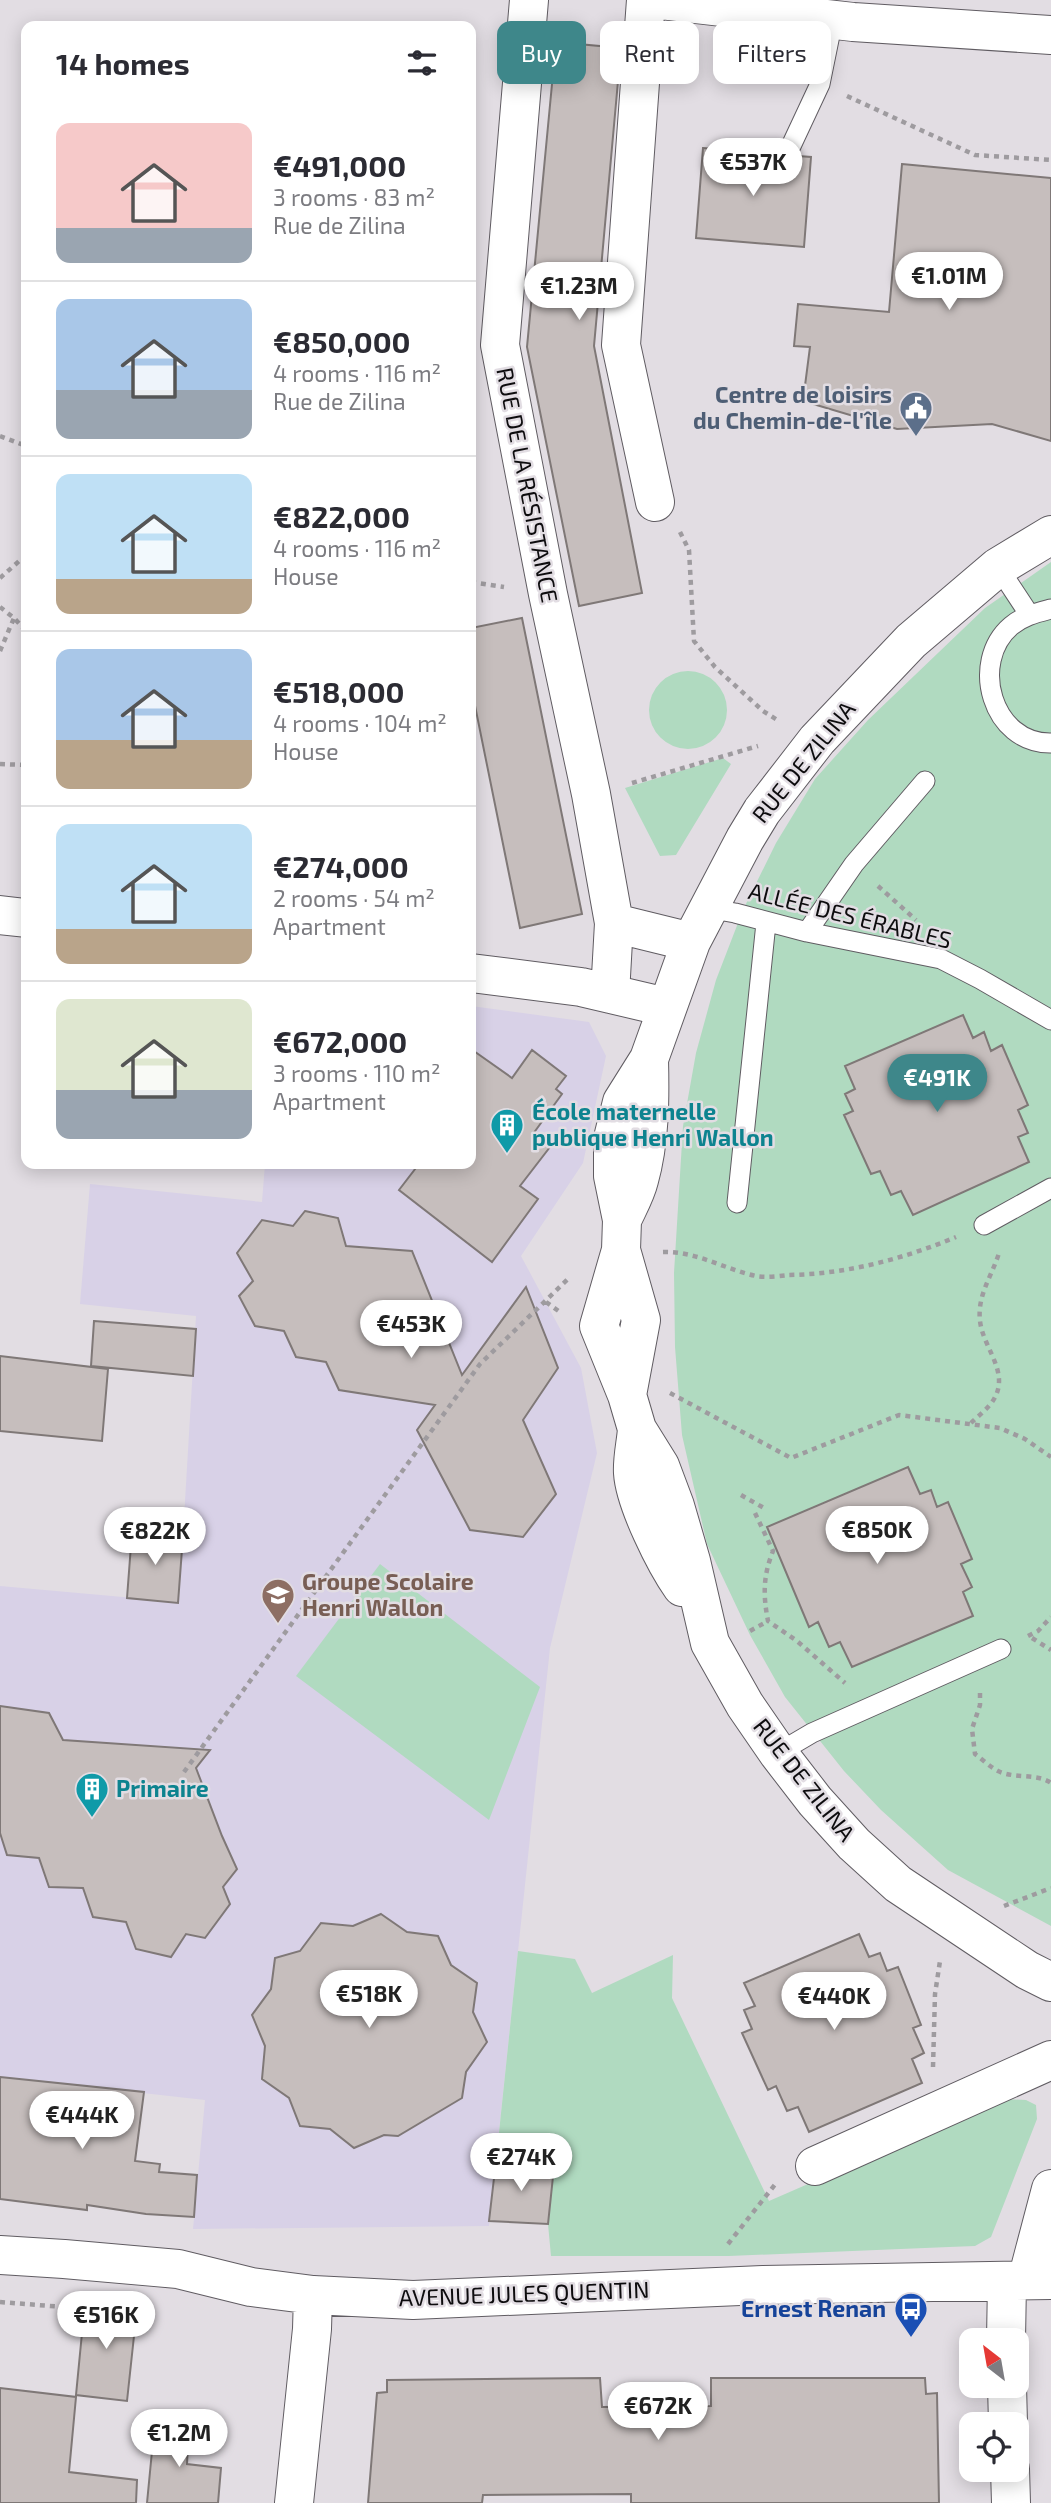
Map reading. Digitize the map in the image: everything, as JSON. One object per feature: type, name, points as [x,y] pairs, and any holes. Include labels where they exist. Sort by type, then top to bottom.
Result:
[{"type":"street","name":"RUE DE LA RÉSISTANCE","points":[[529,0],[500,345],[548,594],[592,794],[614,923],[610,994]]},
{"type":"street","points":[[646,0],[621,345],[665,515]]},
{"type":"street","points":[[662,0],[1051,35]]},
{"type":"street","name":"RUE DE ZILINA","points":[[1051,535],[998,568],[911,640],[817,740],[762,811],[707,908],[691,942],[649,1059],[622,1101],[613,1138],[613,1176],[633,1241],[641,1321],[632,1412],[633,1474],[645,1516],[671,1571],[701,1614],[715,1653],[746,1706],[815,1801],[854,1844],[898,1884],[1027,1970],[1051,1982]]},
{"type":"street","points":[[0,915],[21,917]]},
{"type":"street","points":[[614,923],[691,942]]},
{"type":"street","points":[[476,974],[581,986],[666,1007]]},
{"type":"street","points":[[815,2166],[1051,2060]]},
{"type":"street","points":[[1010,2328],[1028,2281],[1051,2189]]},
{"type":"street","name":"AVENUE JULES QUENTIN","points":[[0,2255],[178,2269],[251,2287],[313,2295],[413,2300],[764,2285],[1028,2281]]},
{"type":"street","points":[[294,2503],[313,2295]]},
{"type":"street","points":[[1010,2482],[1011,2503]]},
{"type":"lane","points":[[791,146],[820,84]]},
{"type":"lane","points":[[998,568],[1029,614]]},
{"type":"lane","points":[[1051,609],[1029,614],[1011,626],[997,643],[989,663],[989,685],[995,705],[1007,724],[1025,736],[1051,743]]},
{"type":"lane","points":[[807,933],[854,864],[925,781]]},
{"type":"lane","name":"ALLÉE DES ÉRABLES","points":[[707,908],[807,933],[941,959],[1046,1012]]},
{"type":"lane","points":[[737,1203],[766,923]]},
{"type":"lane","points":[[984,1225],[1051,1188]]},
{"type":"lane","points":[[778,1752],[812,1733],[1001,1649]]},
{"type":"path","points":[[820,84],[975,155],[1051,160]]},
{"type":"path","points":[[0,436],[21,444]]},
{"type":"path","points":[[665,515],[689,550],[694,641],[715,667],[763,710],[795,731],[817,740]]},
{"type":"path","points":[[0,578],[21,559]]},
{"type":"path","points":[[0,607],[21,626]]},
{"type":"path","points":[[0,651],[14,618]]},
{"type":"path","points":[[592,794],[760,745]]},
{"type":"path","points":[[0,764],[21,765]]},
{"type":"path","points":[[854,864],[919,924],[941,959]]},
{"type":"path","points":[[633,1241],[681,1252],[758,1276],[797,1275],[846,1270],[920,1252],[984,1225],[999,1254],[981,1296],[980,1321],[986,1344],[1000,1374],[995,1398],[971,1423]]},
{"type":"path","points":[[184,1772],[480,1364],[546,1303],[571,1275]]},
{"type":"path","points":[[666,1391],[791,1458],[899,1415],[1000,1428],[1025,1439],[1051,1457]]},
{"type":"path","points":[[741,1495],[764,1508]]},
{"type":"path","points":[[755,1513],[773,1551],[767,1567],[763,1594],[768,1621],[797,1641],[850,1688],[854,1715]]},
{"type":"path","points":[[1028,1636],[1051,1650]]},
{"type":"path","points":[[942,1677],[960,1678],[981,1689],[980,1705],[972,1728],[975,1754],[998,1771],[1045,1779],[1051,1783]]},
{"type":"path","points":[[932,2113],[935,1994],[943,1951]]},
{"type":"path","points":[[724,2250],[778,2181],[815,2166]]},
{"type":"path","points":[[0,2302],[76,2308]]},
{"type":"shaded area","name":"Groupe Scolaire Henri Wallon","points":[[476,1007],[589,1022],[606,1056],[583,1163],[521,1256],[581,1368],[597,1453],[550,1648],[489,2226],[193,2229],[205,2100],[0,2077],[0,1586],[179,1602],[196,1316],[80,1304],[90,1184],[262,1202],[265,1169],[476,1169]]},
{"type":"green space","points":[[1051,562],[1051,1926],[948,1870],[881,1810],[844,1771],[785,1697],[750,1635],[707,1544],[682,1435],[675,1347],[674,1273],[683,1126],[696,1053],[716,980],[743,910],[776,843],[815,779],[868,720],[985,608]]},
{"type":"green space","points":[[688,671],[703,674],[716,682],[724,695],[727,710],[724,725],[716,738],[703,746],[688,749],[673,746],[660,738],[652,725],[649,710],[652,695],[660,682],[673,674]]},
{"type":"green space","points":[[723,758],[731,764],[676,855],[660,856],[625,788]]},
{"type":"green space","points":[[380,1564],[540,1687],[489,1820],[296,1676]]},
{"type":"green space","points":[[518,1951],[575,1959],[592,1993],[673,1955],[672,1998],[769,2201],[1003,2099],[1026,2100],[1036,2105],[1037,2119],[991,2237],[975,2246],[729,2256],[551,2256],[548,2224],[554,2167],[496,2161]]},
{"type":"building","points":[[586,45],[600,46],[600,84],[618,84],[594,346],[642,593],[579,606],[527,347],[552,84],[586,84]]},
{"type":"building","points":[[703,148],[791,158],[811,157],[804,247],[696,238]]},
{"type":"building","points":[[902,164],[1051,178],[1051,441],[992,424],[897,429],[803,401],[810,347],[794,346],[798,304],[889,312]]},
{"type":"building","points":[[522,618],[582,914],[520,928],[476,711],[476,627]]},
{"type":"building","points":[[963,1015],[973,1038],[984,1032],[991,1051],[1002,1045],[1028,1105],[1018,1110],[1028,1133],[1018,1137],[1029,1162],[913,1215],[901,1191],[891,1195],[880,1171],[871,1174],[844,1115],[853,1111],[845,1094],[855,1089],[845,1066]]},
{"type":"building","name":"École maternelle publique Henri Wallon","points":[[532,1050],[566,1076],[556,1089],[562,1094],[533,1134],[550,1147],[520,1186],[538,1199],[492,1262],[399,1190],[415,1169],[476,1169],[476,1053],[512,1078]]},
{"type":"building","points":[[305,1211],[338,1218],[346,1246],[412,1251],[462,1375],[526,1287],[558,1368],[523,1420],[556,1494],[523,1537],[470,1530],[417,1430],[435,1405],[339,1390],[326,1362],[296,1357],[284,1331],[255,1326],[239,1296],[253,1281],[237,1253],[262,1220],[293,1226]]},
{"type":"building","points":[[94,1321],[196,1329],[193,1376],[91,1366]]},
{"type":"building","points":[[0,1356],[108,1369],[102,1441],[0,1431]]},
{"type":"building","points":[[908,1467],[920,1494],[931,1490],[937,1507],[948,1502],[972,1559],[961,1564],[972,1587],[963,1592],[973,1616],[852,1667],[840,1642],[829,1647],[818,1622],[809,1627],[767,1527]]},
{"type":"building","points":[[132,1532],[183,1536],[178,1603],[127,1598]]},
{"type":"building","name":"Primaire","points":[[0,1706],[49,1713],[63,1740],[210,1750],[196,1768],[237,1869],[223,1887],[230,1904],[205,1938],[186,1934],[171,1957],[136,1949],[126,1922],[93,1917],[83,1888],[49,1887],[39,1858],[7,1855],[0,1833]]},
{"type":"building","points":[[381,1914],[407,1932],[438,1936],[451,1965],[477,1983],[473,2012],[487,2042],[466,2072],[462,2098],[398,2136],[384,2135],[354,2148],[330,2129],[300,2126],[289,2098],[262,2079],[265,2046],[252,2015],[271,1989],[275,1958],[300,1951],[321,1923],[353,1926]]},
{"type":"building","points":[[859,1934],[869,1957],[880,1953],[887,1971],[898,1967],[921,2025],[913,2028],[924,2053],[912,2059],[922,2083],[809,2132],[798,2107],[787,2111],[776,2086],[768,2090],[742,2033],[752,2029],[744,2010],[755,2006],[744,1983]]},
{"type":"building","points":[[0,2077],[144,2092],[135,2161],[160,2164],[159,2172],[197,2175],[194,2217],[146,2214],[87,2205],[87,2210],[0,2199]]},
{"type":"building","points":[[496,2161],[554,2167],[548,2224],[489,2221]]},
{"type":"building","points":[[85,2302],[137,2308],[127,2401],[76,2395]]},
{"type":"building","points":[[600,2378],[602,2407],[711,2406],[711,2378],[925,2378],[926,2394],[937,2393],[939,2503],[631,2503],[631,2494],[483,2495],[482,2503],[368,2503],[377,2393],[387,2392],[387,2380]]},
{"type":"building","points":[[0,2388],[76,2397],[69,2472],[137,2480],[136,2503],[0,2503]]},
{"type":"building","points":[[155,2420],[189,2424],[187,2464],[221,2468],[218,2503],[147,2503]]},
{"type":"place","name":"Centre de loisirs du Chemin-de-l'île","points":[[916,438]]},
{"type":"place","name":"École maternelle publique Henri Wallon","points":[[507,1155]]},
{"type":"place","name":"Groupe Scolaire Henri Wallon","points":[[278,1625]]},
{"type":"place","name":"Primaire","points":[[92,1819]]},
{"type":"place","name":"Ernest Renan","points":[[911,2339]]}]
